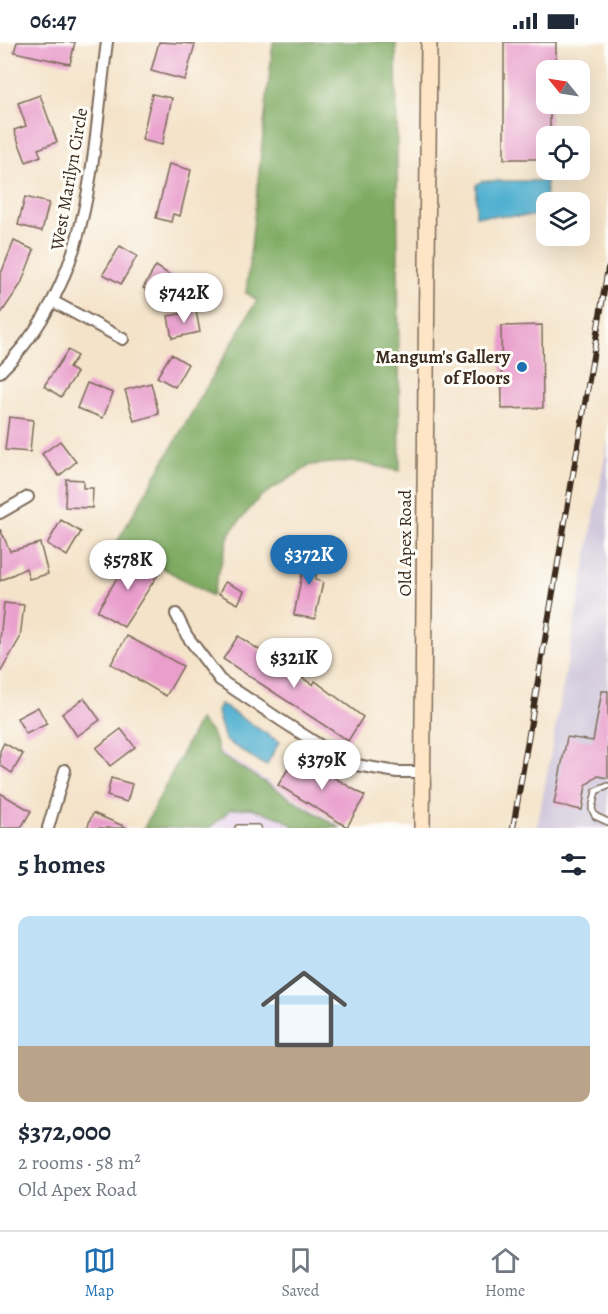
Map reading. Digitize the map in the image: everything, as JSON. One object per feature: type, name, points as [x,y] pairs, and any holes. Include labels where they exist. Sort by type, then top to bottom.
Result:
[{"type":"main road","name":"Old Apex Road","points":[[422,828],[429,42]]},
{"type":"street","name":"West Marilyn Circle","points":[[0,372],[23,346],[54,302],[80,237],[107,42]]},
{"type":"street","points":[[54,302],[123,339]]},
{"type":"street","points":[[0,513],[28,497]]},
{"type":"street","points":[[176,614],[188,636],[220,680],[272,715],[350,763],[368,769],[423,772]]},
{"type":"street","points":[[48,828],[65,770]]},
{"type":"lane","points":[[608,786],[596,792],[592,809],[594,816],[608,822]]},
{"type":"lane","points":[[238,828],[258,828]]},
{"type":"shaded area","points":[[608,440],[608,828],[537,828]]},
{"type":"shaded area","points":[[191,733],[344,828],[144,828]]},
{"type":"green space","points":[[273,42],[396,42],[400,471],[352,461],[311,465],[261,496],[230,532],[212,596],[117,542],[257,300],[246,293]]},
{"type":"green space","points":[[199,720],[212,733],[220,755],[340,828],[296,828],[281,818],[251,808],[231,809],[210,828],[144,828]]},
{"type":"water","points":[[482,181],[546,181],[546,192],[536,192],[536,216],[476,216],[476,185]]},
{"type":"water","points":[[220,704],[279,742],[266,766],[225,740],[217,712]]},
{"type":"building","points":[[17,42],[75,42],[70,64],[14,52]]},
{"type":"building","points":[[159,42],[195,44],[185,80],[151,71]]},
{"type":"building","points":[[504,42],[556,42],[556,60],[536,60],[536,114],[550,114],[550,126],[536,126],[536,159],[504,159]]},
{"type":"building","points":[[152,94],[172,98],[162,145],[142,140]]},
{"type":"building","points":[[40,95],[57,142],[38,149],[41,156],[26,162],[14,130],[26,126],[18,103]]},
{"type":"building","points":[[169,164],[191,170],[180,216],[173,214],[171,222],[156,218]]},
{"type":"building","points":[[25,197],[49,203],[42,231],[18,225]]},
{"type":"building","points":[[14,241],[34,250],[21,284],[0,315],[0,276]]},
{"type":"building","points":[[120,246],[137,256],[121,284],[103,274]]},
{"type":"building","points":[[156,266],[173,277],[170,283],[177,287],[168,303],[143,288]]},
{"type":"building","points":[[196,311],[200,332],[172,338],[168,316]]},
{"type":"building","name":"Mangum's Gallery of Floors","points":[[542,325],[543,408],[502,409],[501,326]]},
{"type":"building","points":[[68,350],[77,356],[69,368],[77,373],[61,397],[44,386]]},
{"type":"building","points":[[171,354],[188,364],[175,387],[157,377]]},
{"type":"building","points":[[87,383],[113,393],[103,418],[77,408]]},
{"type":"building","points":[[151,383],[159,414],[134,421],[125,390]]},
{"type":"building","points":[[9,417],[33,420],[30,452],[5,450]]},
{"type":"building","points":[[60,441],[76,462],[59,476],[42,454]]},
{"type":"building","points":[[66,479],[83,480],[83,488],[93,488],[92,508],[65,507]]},
{"type":"building","points":[[61,520],[81,532],[67,556],[47,544]]},
{"type":"building","points":[[0,529],[10,551],[40,543],[48,574],[29,579],[26,568],[0,581]]},
{"type":"building","points":[[301,551],[321,555],[315,580],[323,582],[315,619],[294,615],[303,569],[297,568]]},
{"type":"building","points":[[131,555],[159,573],[124,627],[97,611]]},
{"type":"building","points":[[225,582],[244,591],[238,604],[219,594]]},
{"type":"building","points":[[4,603],[24,605],[20,638],[0,673],[0,639]]},
{"type":"building","points":[[127,636],[183,666],[166,696],[111,664]]},
{"type":"building","points":[[238,636],[313,685],[315,681],[363,717],[348,741],[223,659]]},
{"type":"building","points":[[602,691],[608,691],[608,778],[598,776],[586,785],[582,810],[554,804],[567,737],[593,741]]},
{"type":"building","points":[[84,698],[100,720],[77,736],[62,714]]},
{"type":"building","points":[[38,707],[47,724],[26,734],[17,718]]},
{"type":"building","points":[[121,729],[135,747],[110,766],[96,748]]},
{"type":"building","points":[[4,743],[23,754],[12,773],[0,765],[0,751]]},
{"type":"building","points":[[297,755],[365,796],[347,827],[278,785]]},
{"type":"building","points":[[111,778],[132,784],[127,802],[107,796]]},
{"type":"building","points":[[0,793],[31,811],[21,828],[0,828]]},
{"type":"building","points":[[93,813],[128,828],[87,828]]},
{"type":"railway","points":[[513,828],[608,268]]},
{"type":"place","name":"Mangum's Gallery of Floors","points":[[522,367]]}]
